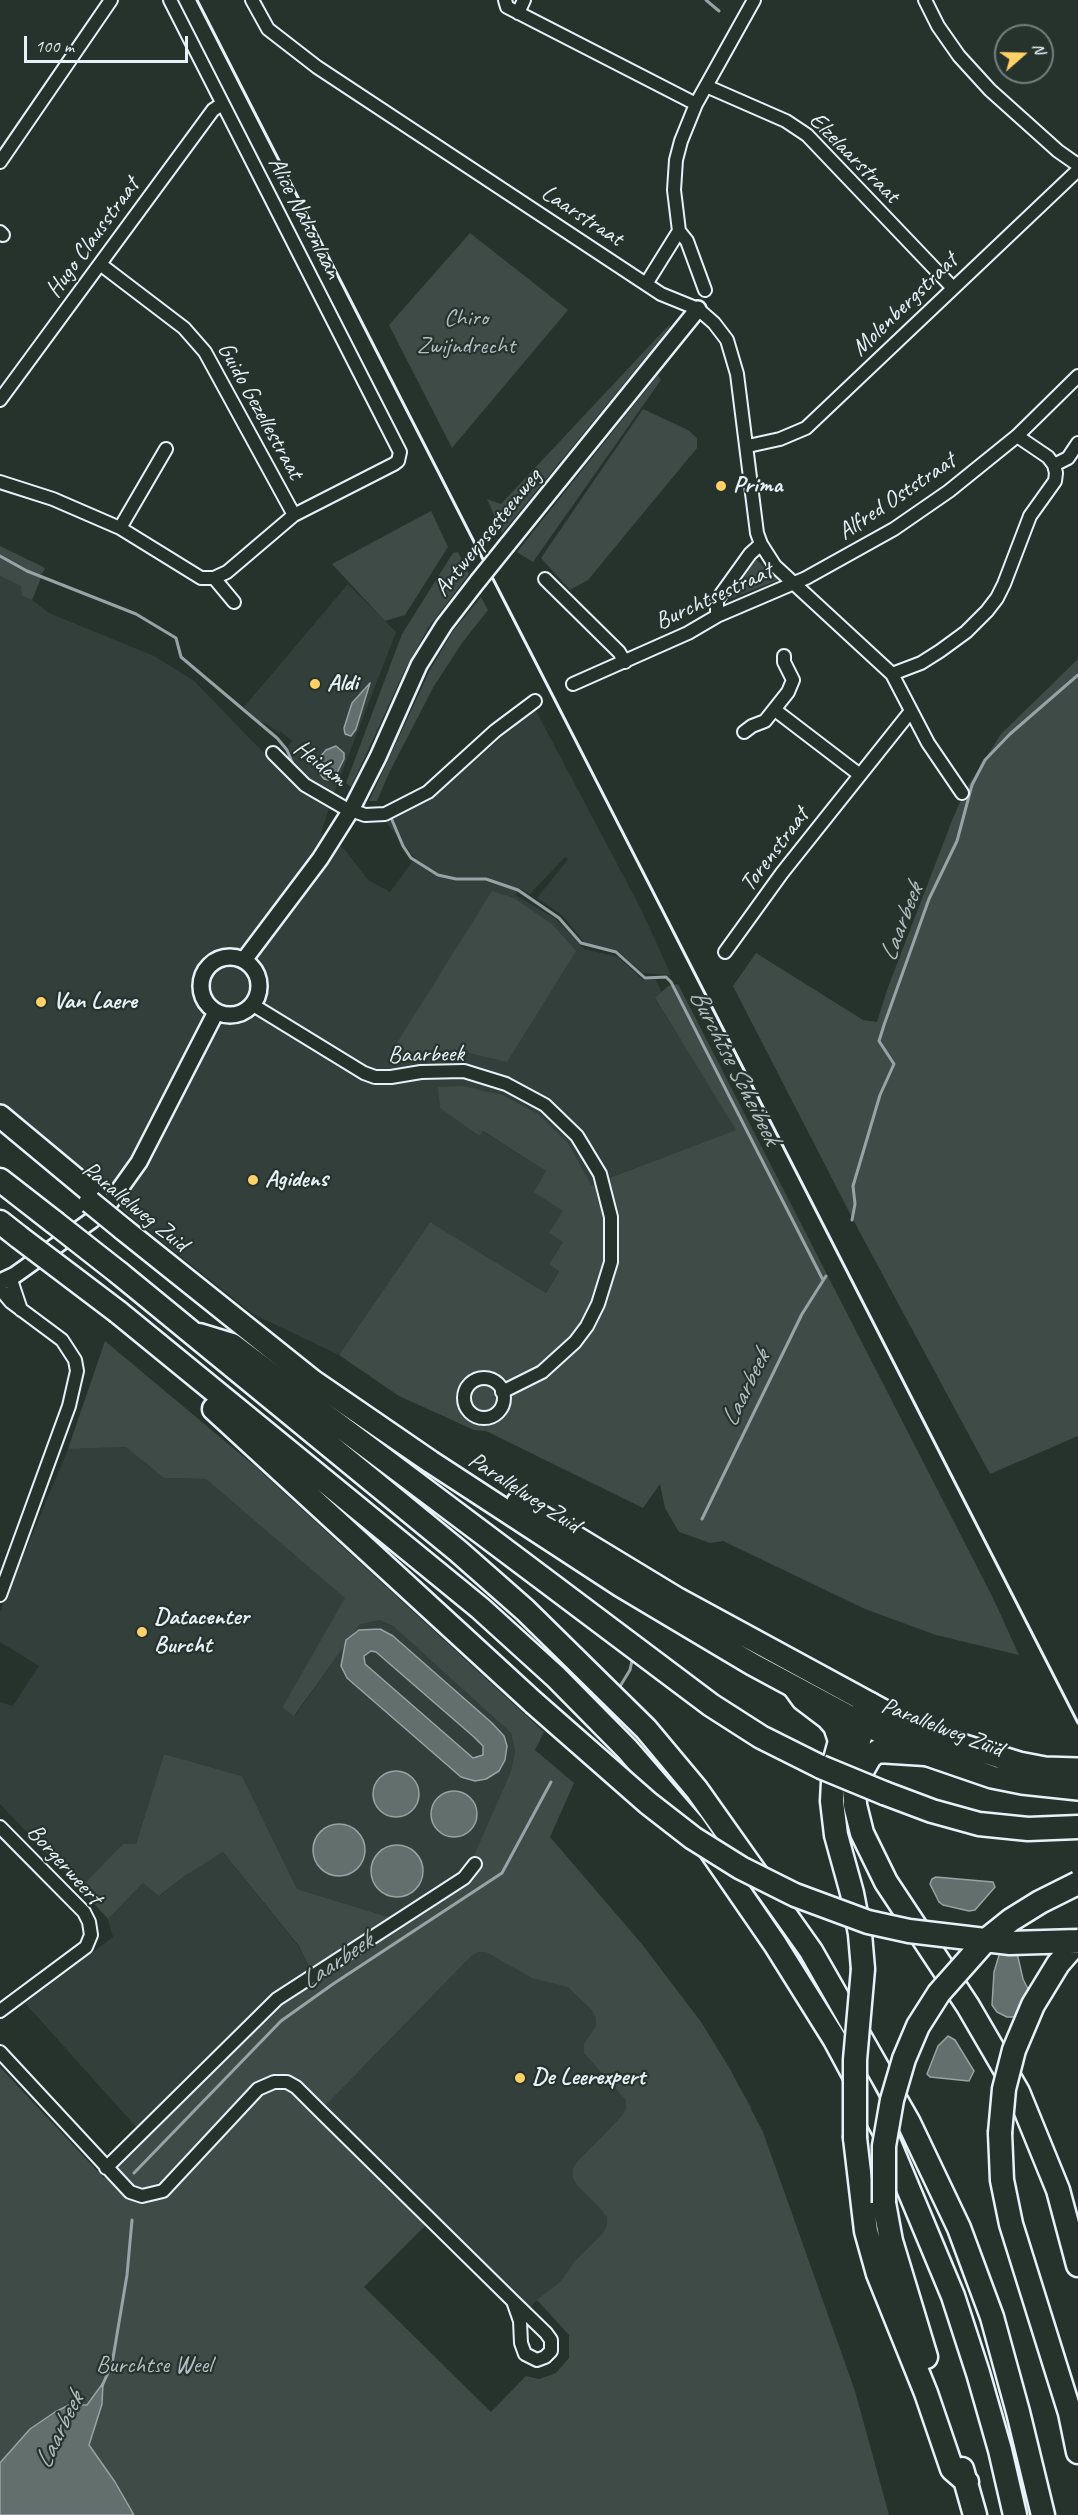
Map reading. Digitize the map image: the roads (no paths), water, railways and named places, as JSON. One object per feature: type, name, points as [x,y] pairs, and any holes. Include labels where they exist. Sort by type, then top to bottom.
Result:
[{"type":"highway","name":"Parallelweg Zuid","points":[[0,1116],[93,1199],[314,1381],[431,1462],[925,1754],[992,1777],[1078,1789]]},
{"type":"highway","name":"Parallelweg Zuid","points":[[0,1134],[93,1199]]},
{"type":"highway","points":[[0,1180],[119,1273],[186,1331],[458,1551],[525,1610],[646,1729],[710,1807],[812,1951],[909,2123],[959,2228],[992,2317],[1043,2515]]},
{"type":"highway","points":[[0,1222],[166,1350],[480,1608],[556,1677],[627,1749],[693,1825],[764,1927],[835,2040],[885,2133],[925,2224],[957,2307],[1000,2450],[1015,2515]]},
{"type":"highway","points":[[186,1331],[232,1345],[711,1705],[751,1730],[821,1767],[932,1811],[979,1824],[1028,1829],[1077,1828]]},
{"type":"highway","points":[[166,1350],[198,1395],[534,1703],[648,1803],[693,1838],[741,1868],[795,1895],[868,1922],[909,1931],[1010,1943],[1078,1941]]},
{"type":"highway","name":"Parallelweg Zuid","points":[[674,1607],[795,1688],[863,1717]]},
{"type":"highway","points":[[795,1688],[803,1699],[835,1726],[840,1741]]},
{"type":"highway","points":[[956,1745],[938,1745],[874,1716],[863,1717],[840,1741],[834,1763],[832,1801],[836,1835],[858,1924],[862,1969],[855,2060],[855,2138],[862,2205],[874,2263],[926,2393],[952,2469],[967,2482]]},
{"type":"highway","points":[[863,1717],[854,1771],[855,1805],[862,1833],[886,1882],[968,2006],[1018,2092],[1058,2190],[1078,2265]]},
{"type":"highway","name":"Parallelweg Zuid","points":[[956,1745],[1019,1763],[1045,1768],[1078,1769]]},
{"type":"highway","points":[[855,1805],[860,1790],[862,1771],[870,1757],[879,1751],[925,1754]]},
{"type":"highway","points":[[975,2515],[967,2482],[891,2241],[884,2203],[884,2146],[892,2100],[904,2059],[923,2018],[939,1993],[986,1940],[1011,1920],[1078,1883]]},
{"type":"highway","points":[[1078,1941],[1058,1964],[1039,1994],[1018,2041],[1004,2089],[1000,2133],[1002,2180],[1011,2224],[1070,2413],[1078,2452]]},
{"type":"street","points":[[0,162],[111,0]]},
{"type":"street","name":"Alice Nahonlaan","points":[[170,0],[399,448],[400,456],[394,464],[294,515]]},
{"type":"street","name":"Laarstraat","points":[[252,0],[268,29],[293,50],[646,284],[674,300],[699,309],[714,323],[727,340],[739,385],[757,533],[775,566],[794,583]]},
{"type":"street","points":[[505,0],[507,7],[518,13],[696,104]]},
{"type":"street","points":[[518,13],[524,0]]},
{"type":"street","points":[[705,290],[690,248],[679,231],[674,190],[676,160],[696,104],[754,0]]},
{"type":"street","points":[[931,2],[938,26],[959,56],[990,90],[1058,151],[1078,165]]},
{"type":"street","name":"Elzelaarstraat","points":[[706,86],[786,121],[807,135],[952,288]]},
{"type":"street","name":"Hugo Clausstraat","points":[[0,399],[213,110],[222,104]]},
{"type":"street","name":"Molenbergstraat","points":[[747,446],[780,439],[806,428],[1078,170]]},
{"type":"street","points":[[646,284],[679,231]]},
{"type":"street","name":"Guido Gezellestraat","points":[[100,264],[184,328],[205,351],[294,515]]},
{"type":"street","name":"Antwerpsesteenweg","points":[[244,960],[320,859],[378,757],[419,665],[444,625],[699,309]]},
{"type":"street","name":"Alfred Oststraat","points":[[794,583],[845,558],[913,517],[950,491],[1017,436],[1078,376]]},
{"type":"street","points":[[892,674],[921,663],[966,632],[997,598],[1030,516],[1055,481],[1056,473],[1048,457],[1017,436]]},
{"type":"street","points":[[1054,465],[1068,458],[1078,443]]},
{"type":"street","points":[[120,528],[166,449]]},
{"type":"street","points":[[0,482],[53,499],[120,528],[201,578],[213,578],[227,572],[294,515]]},
{"type":"street","points":[[717,616],[717,600],[750,554],[761,544]]},
{"type":"street","points":[[213,578],[234,602]]},
{"type":"street","points":[[545,579],[619,652],[624,662]]},
{"type":"street","name":"Burchtsestraat","points":[[573,684],[624,662],[717,616],[794,583],[892,674],[911,711],[962,793]]},
{"type":"street","points":[[744,732],[765,721],[788,692],[793,680],[784,662],[784,656]]},
{"type":"street","points":[[347,809],[365,814],[385,814],[428,792],[495,731],[535,700]]},
{"type":"street","points":[[775,711],[860,775]]},
{"type":"street","name":"Torenstraat","points":[[725,952],[782,873],[911,711]]},
{"type":"street","name":"Heidam","points":[[273,753],[305,785],[347,809]]},
{"type":"street","points":[[228,957],[244,960],[255,970],[260,982],[259,995],[253,1005],[234,1016],[216,1012],[208,1005],[202,994],[201,983],[206,969],[220,959],[228,957]]},
{"type":"street","name":"Baarbeek","points":[[253,1005],[364,1073],[375,1077],[421,1072],[464,1071],[506,1084],[545,1105],[577,1136],[600,1174],[611,1217],[611,1262],[602,1294],[587,1326],[575,1342],[542,1372],[502,1392]]},
{"type":"street","points":[[22,1311],[5,1280],[92,1220],[114,1197],[139,1162],[216,1012]]},
{"type":"street","points":[[0,1289],[22,1311],[62,1340],[75,1360],[77,1375],[65,1417],[0,1595]]},
{"type":"street","name":"Borgerweert","points":[[0,1827],[84,1912],[89,1922],[91,1935],[86,1947],[0,2011]]},
{"type":"street","points":[[106,2168],[277,1999],[464,1878],[475,1864]]},
{"type":"street","points":[[0,2052],[106,2168],[130,2192],[142,2196],[163,2192],[258,2089],[274,2082],[287,2082],[296,2087],[513,2301]]},
{"type":"water","points":[[370,683],[356,729],[351,736],[345,734],[344,728],[352,703]]},
{"type":"water","points":[[336,746],[344,753],[344,759],[333,781],[324,779],[313,765],[326,750]]},
{"type":"water","points":[[380,1629],[393,1636],[492,1723],[504,1736],[507,1746],[505,1760],[499,1771],[486,1779],[475,1781],[461,1777],[347,1678],[341,1666],[346,1640],[359,1630]],"holes":[[[371,1651],[376,1652],[474,1737],[483,1746],[483,1755],[473,1758],[365,1664],[364,1656]]]},
{"type":"water","points":[[396,1771],[412,1778],[419,1794],[412,1810],[396,1817],[380,1810],[373,1794],[380,1778]]},
{"type":"water","points":[[454,1791],[470,1798],[477,1814],[470,1830],[454,1837],[438,1830],[431,1814],[438,1798]]},
{"type":"water","points":[[334,1824],[344,1824],[358,1831],[365,1850],[358,1869],[344,1876],[334,1876],[324,1872],[317,1865],[313,1855],[313,1845],[317,1835],[324,1828]]},
{"type":"water","points":[[392,1845],[402,1845],[416,1852],[423,1871],[416,1890],[402,1897],[392,1897],[382,1893],[375,1886],[371,1876],[371,1866],[375,1856],[382,1849]]},
{"type":"water","points":[[936,1877],[993,1882],[995,1887],[975,1910],[969,1911],[939,1902],[930,1884]]},
{"type":"water","points":[[1000,1952],[1017,1953],[1023,1979],[1030,1993],[1017,2017],[1007,2017],[997,2012],[992,2005],[994,1972]]},
{"type":"water","points":[[948,2036],[955,2040],[974,2071],[969,2081],[930,2077],[927,2074],[938,2046]]},
{"type":"water","points":[[103,2383],[102,2404],[89,2445],[115,2482],[134,2515],[0,2515],[0,2463],[30,2429],[69,2405],[87,2405]]},
{"type":"waterway","name":"Laarbeek","points":[[706,0],[719,11]]},
{"type":"waterway","name":"Burchtse Scheibeek","points":[[0,556],[27,571],[136,614],[176,638],[181,657],[277,738],[287,750],[295,769]]},
{"type":"waterway","name":"Laarbeek","points":[[852,1220],[855,1204],[853,1186],[880,1095],[894,1064],[879,1041],[929,899],[957,841],[972,785],[985,760],[1010,734],[1078,675]]},
{"type":"waterway","name":"Burchtse Scheibeek","points":[[324,789],[332,793]]},
{"type":"waterway","name":"Burchtse Scheibeek","points":[[392,820],[411,858],[438,875],[456,879],[486,879],[518,890],[559,918],[581,943],[616,952],[645,978],[666,977],[671,982],[823,1280]]},
{"type":"waterway","name":"Laarbeek","points":[[702,1519],[802,1314],[826,1276]]},
{"type":"waterway","points":[[619,1688],[630,1670],[633,1656]]},
{"type":"waterway","name":"Laarbeek","points":[[134,2173],[281,2021],[333,1984],[502,1873],[551,1782]]},
{"type":"waterway","name":"Laarbeek","points":[[102,2386],[112,2364],[127,2275],[132,2220]]},
{"type":"railway","points":[[197,0],[1078,1723]]},
{"type":"place","name":"Prima","points":[[721,486]]},
{"type":"place","name":"Aldi","points":[[315,684]]},
{"type":"place","name":"Van Laere","points":[[41,1002]]},
{"type":"place","name":"Agidens","points":[[253,1180]]},
{"type":"place","name":"Datacenter Burcht","points":[[142,1632]]},
{"type":"place","name":"De Leerexpert","points":[[520,2078]]},
{"type":"park label","name":"Chiro Zwijndrecht","points":[[466,333]]},
{"type":"park label","name":"Burchtse Weel","points":[[154,2366]]}]
